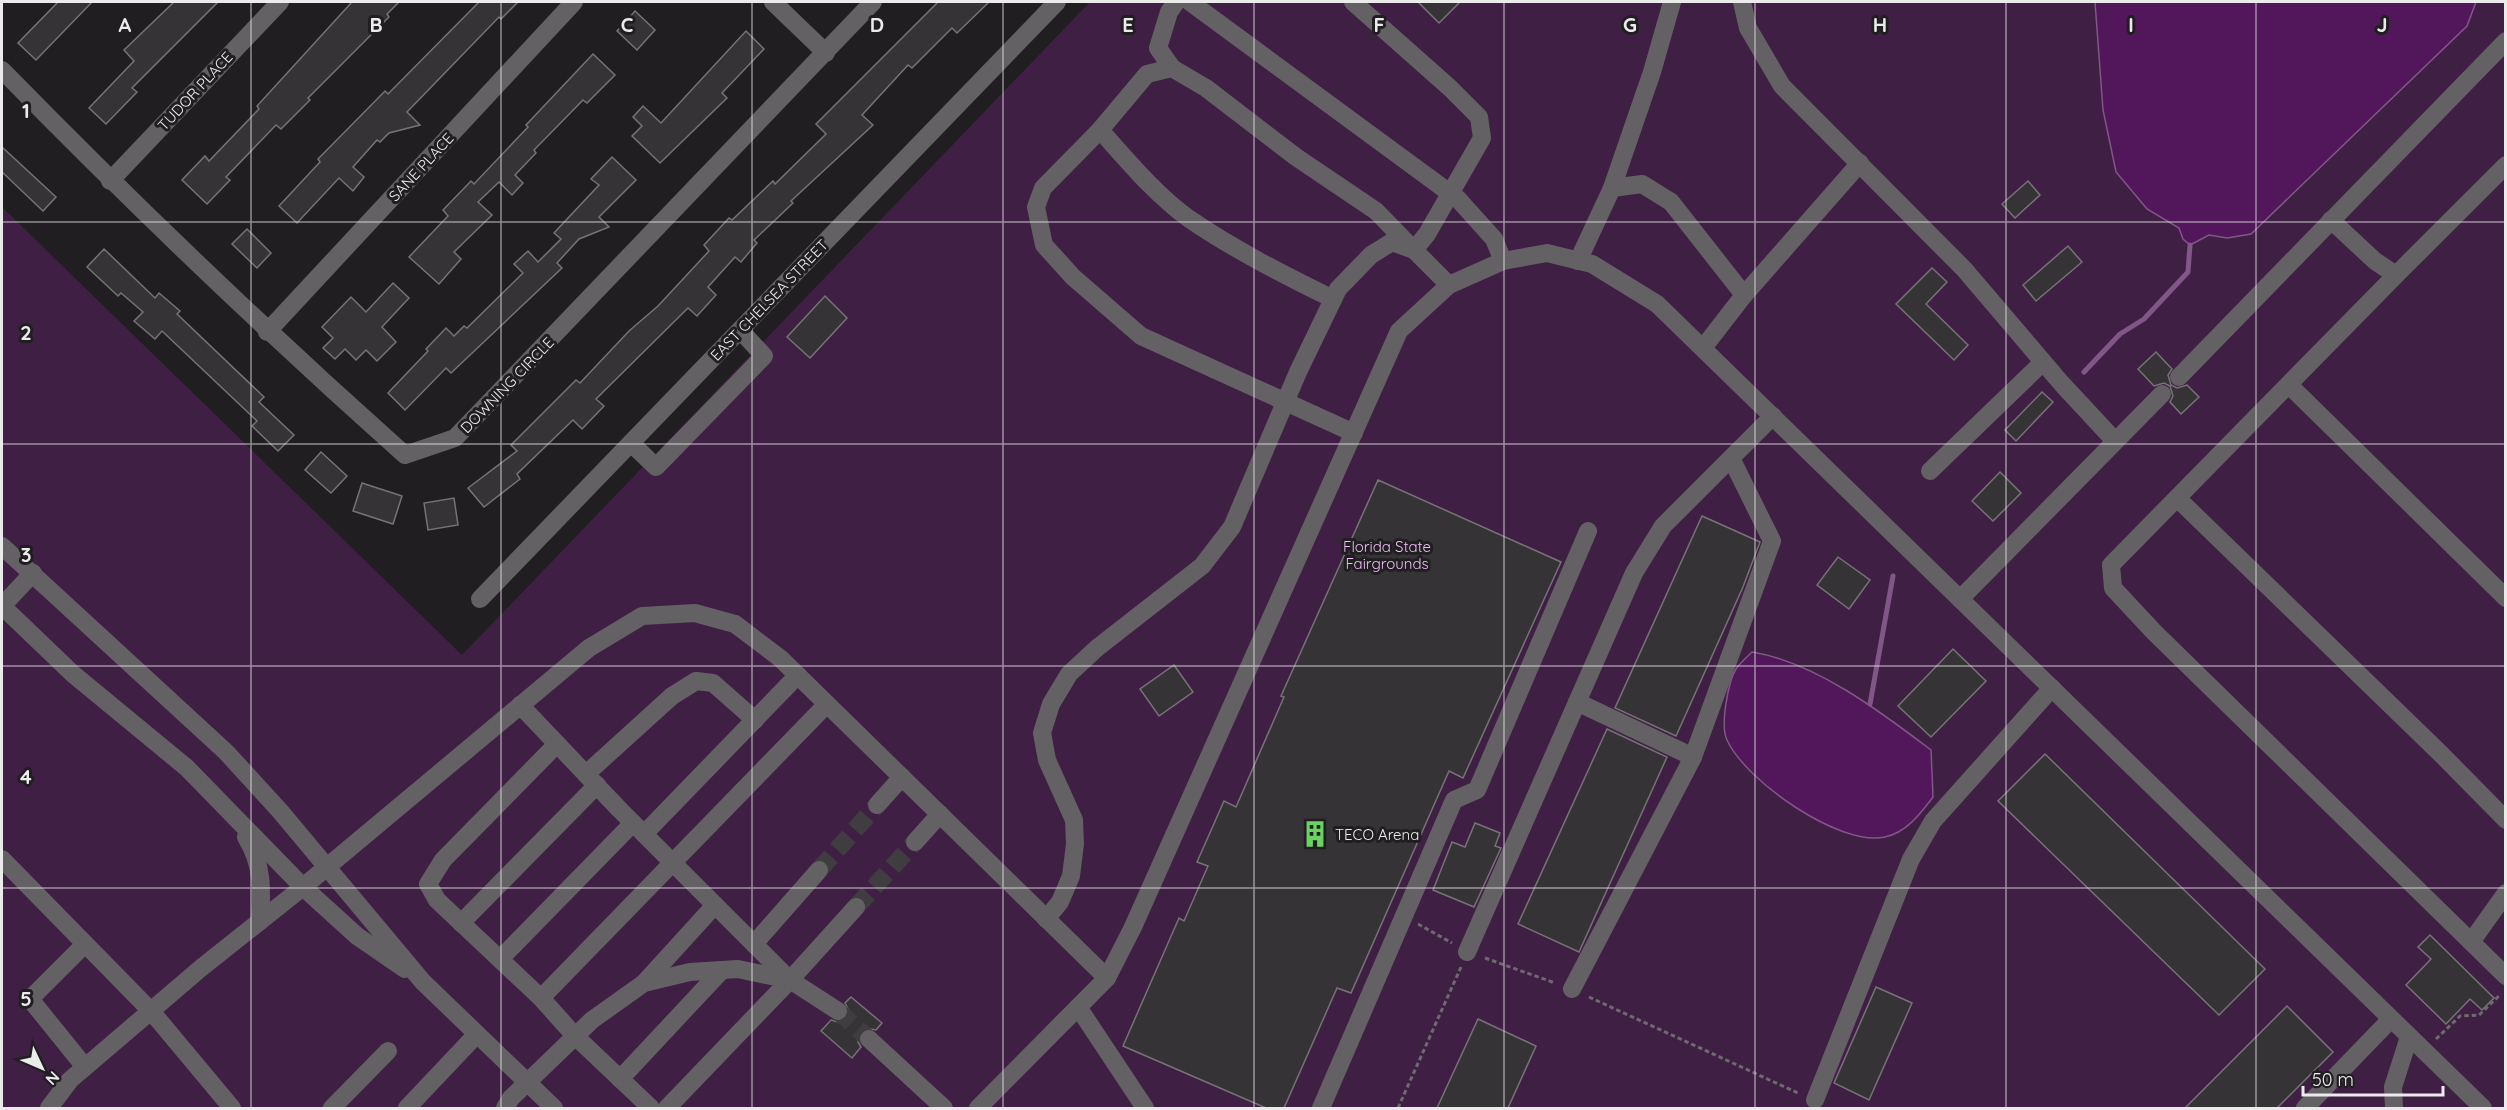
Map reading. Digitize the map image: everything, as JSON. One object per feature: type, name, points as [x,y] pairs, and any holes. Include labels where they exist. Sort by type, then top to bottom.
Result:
[{"type":"street","name":"TUDOR PLACE","points":[[110,181],[280,2]]},
{"type":"street","name":"SANE PLACE","points":[[267,332],[574,2]]},
{"type":"street","points":[[773,2],[826,53]]},
{"type":"street","name":"DOWNING CIRCLE","points":[[2,70],[110,181],[267,332],[405,455],[455,438],[873,2]]},
{"type":"street","name":"EAST CHELSEA STREET","points":[[480,599],[1057,2]]},
{"type":"street","points":[[1176,2],[1169,12],[1158,48],[1172,68],[1206,88],[1296,157],[1376,212],[1449,285]]},
{"type":"street","points":[[1190,2],[1450,194],[1494,239],[1503,261]]},
{"type":"street","points":[[1353,2],[1450,88],[1479,117],[1482,138],[1427,234],[1414,250]]},
{"type":"street","points":[[1578,261],[1612,188],[1652,72],[1672,2]]},
{"type":"street","points":[[1742,2],[1748,28],[1782,86],[1964,269],[2043,362],[2115,441]]},
{"type":"street","points":[[2179,377],[2505,41]]},
{"type":"street","points":[[1172,68],[1147,74],[1100,130],[1043,188],[1036,207],[1044,244],[1073,277],[1141,336],[1354,434]]},
{"type":"street","points":[[1100,130],[1138,172],[1187,217],[1240,249],[1333,299]]},
{"type":"street","points":[[1703,348],[1744,295],[1860,163]]},
{"type":"street","points":[[2505,165],[2111,565],[2113,588],[2154,632],[2505,976]]},
{"type":"street","points":[[1612,188],[1642,184],[1671,202],[1744,295]]},
{"type":"street","points":[[2331,220],[2375,261],[2396,275]]},
{"type":"street","points":[[1046,919],[1060,902],[1071,876],[1075,844],[1074,820],[1047,760],[1042,734],[1051,704],[1069,674],[1097,648],[1202,566],[1232,526],[1285,402],[1338,289],[1371,255],[1392,242],[1414,250]]},
{"type":"street","points":[[978,1108],[1107,978],[1133,927],[1399,331],[1449,285],[1503,261],[1547,254],[1592,264],[1657,304],[2483,1108]]},
{"type":"street","points":[[631,443],[656,467],[764,356],[740,330]]},
{"type":"street","points":[[1930,471],[2043,362]]},
{"type":"street","points":[[2289,385],[2505,598]]},
{"type":"street","points":[[1960,599],[2162,394]]},
{"type":"street","points":[[1467,952],[1634,573],[1663,526],[1773,416]]},
{"type":"street","points":[[1572,989],[1693,758],[1772,541],[1731,458]]},
{"type":"street","points":[[2177,498],[2434,747],[2505,820]]},
{"type":"street","points":[[1321,1108],[1454,800],[1478,790],[1588,531]]},
{"type":"street","points":[[2,546],[226,752],[280,811],[324,867],[423,982],[554,1108]]},
{"type":"street","points":[[33,573],[2,606],[73,674],[187,768],[303,887],[357,936],[423,982]]},
{"type":"street","points":[[49,1108],[70,1080],[303,887],[324,867],[589,648],[642,616],[695,613],[735,624],[781,659],[1107,978]]},
{"type":"street","points":[[500,959],[755,720],[798,675]]},
{"type":"street","points":[[461,923],[591,780],[672,696],[696,681],[713,683],[755,720]]},
{"type":"street","points":[[1815,1100],[1911,859],[1933,821],[2052,688]]},
{"type":"street","points":[[1577,702],[1693,758]]},
{"type":"street","points":[[541,998],[827,704]]},
{"type":"street","points":[[520,705],[638,828],[790,980],[838,1011]]},
{"type":"street","points":[[557,744],[443,860],[428,884],[437,900],[541,998],[575,1036],[651,1108]]},
{"type":"street","points":[[877,805],[902,777]]},
{"type":"street","points":[[915,842],[940,814]]},
{"type":"street","points":[[233,815],[257,854],[263,880],[260,921]]},
{"type":"street","points":[[2,859],[151,1011],[232,1108]]},
{"type":"street","points":[[754,944],[819,870]]},
{"type":"street","points":[[2471,942],[2505,893]]},
{"type":"street","points":[[506,1108],[527,1083],[592,1020],[644,983],[715,905]]},
{"type":"street","points":[[667,1108],[790,980],[856,907]]},
{"type":"street","points":[[85,944],[30,999],[85,1067]]},
{"type":"street","points":[[644,983],[690,972],[738,969],[790,980]]},
{"type":"street","points":[[620,1079],[722,970]]},
{"type":"street","points":[[1078,1007],[1145,1108]]},
{"type":"street","points":[[2305,1108],[2391,1019]]},
{"type":"street","points":[[407,1108],[477,1034]]},
{"type":"street","points":[[2394,1108],[2393,1088],[2409,1037]]},
{"type":"street","points":[[869,1039],[944,1108]]},
{"type":"street","points":[[332,1108],[388,1051]]},
{"type":"path","points":[[1403,916],[1467,952],[1572,989],[1815,1100]]},
{"type":"path","points":[[1398,1108],[1467,952]]},
{"type":"path","points":[[2424,1051],[2460,1016],[2479,1016],[2505,990]]},
{"type":"green space","name":"Florida State Fairgrounds","points":[[1090,2],[2505,2],[2505,1108],[2,1108],[2,207],[462,655]]},
{"type":"shaded area","points":[[2095,2],[2476,2],[2467,26],[2251,234],[2227,238],[2209,235],[2190,245],[2183,239],[2179,228],[2147,209],[2116,172],[2103,110]]},
{"type":"shaded area","points":[[1752,652],[1800,666],[1823,677],[1869,705],[1931,750],[1933,797],[1912,822],[1893,835],[1885,837],[1866,837],[1843,832],[1796,807],[1773,791],[1737,756],[1725,733],[1726,704],[1733,675]]},
{"type":"building","points":[[58,2],[92,2],[36,60],[18,43]]},
{"type":"building","points":[[174,2],[218,2],[132,88],[137,92],[106,124],[89,108],[134,61],[124,50]]},
{"type":"building","points":[[352,2],[399,2],[387,14],[389,17],[308,98],[310,100],[281,129],[276,125],[226,177],[230,180],[207,204],[182,180],[205,156],[209,161],[259,109],[257,106]]},
{"type":"building","points":[[479,2],[518,2],[501,19],[499,17],[407,112],[420,125],[389,133],[380,142],[377,140],[353,167],[364,177],[353,191],[339,178],[297,223],[279,206],[320,162],[318,159],[385,91],[388,94]]},
{"type":"building","points":[[938,2],[989,2],[957,33],[952,28],[912,68],[908,65],[862,115],[873,125],[791,201],[793,203],[754,240],[757,243],[741,262],[735,257],[708,287],[716,295],[697,316],[688,308],[596,399],[604,406],[582,429],[573,420],[517,474],[520,479],[484,507],[468,488],[517,451],[511,445],[576,380],[580,383],[629,331],[658,306],[709,251],[704,245],[729,218],[732,220],[773,181],[775,184],[826,134],[816,124]]},
{"type":"building","points":[[1418,2],[1460,2],[1439,23]]},
{"type":"building","points":[[635,11],[655,30],[637,50],[617,31]]},
{"type":"building","points":[[746,31],[764,49],[722,93],[727,98],[660,163],[632,136],[642,126],[633,117],[643,106],[661,123]]},
{"type":"building","points":[[593,54],[615,75],[587,103],[583,100],[534,150],[536,153],[515,175],[523,183],[512,195],[499,182],[478,202],[492,215],[454,252],[461,259],[439,284],[409,257],[448,216],[443,210],[471,181],[474,184]]},
{"type":"building","points":[[2,147],[56,197],[43,211],[2,172]]},
{"type":"building","points":[[612,157],[636,180],[599,217],[609,227],[579,239],[557,263],[562,268],[451,373],[446,368],[405,410],[388,393],[428,351],[426,349],[446,328],[454,336],[464,326],[467,328],[523,273],[514,264],[528,251],[538,262],[561,239],[554,233],[599,185],[591,179]]},
{"type":"building","points":[[2028,181],[2040,195],[2015,218],[2002,204]]},
{"type":"building","points":[[247,229],[271,253],[257,268],[232,244]]},
{"type":"building","points":[[2068,246],[2082,262],[2036,301],[2023,285]]},
{"type":"building","points":[[104,249],[155,298],[159,293],[180,311],[177,314],[264,397],[259,402],[294,435],[278,451],[252,426],[257,421],[162,331],[155,339],[134,321],[143,312],[121,293],[118,296],[87,267]]},
{"type":"building","points":[[1932,268],[1947,282],[1926,304],[1968,345],[1954,360],[1896,304]]},
{"type":"building","points":[[393,283],[409,298],[382,327],[396,342],[377,361],[366,350],[356,360],[345,349],[335,359],[323,348],[333,338],[322,327],[351,297],[366,312]]},
{"type":"building","points":[[825,296],[847,318],[810,358],[787,337]]},
{"type":"building","points":[[2156,352],[2172,369],[2168,375],[2171,385],[2177,388],[2187,385],[2199,397],[2181,414],[2170,402],[2173,396],[2170,386],[2164,383],[2154,386],[2138,369]]},
{"type":"building","points":[[2042,392],[2053,402],[2016,441],[2005,430]]},
{"type":"building","points":[[321,452],[347,476],[331,493],[305,470]]},
{"type":"building","points":[[2000,472],[2021,493],[1993,521],[1972,501]]},
{"type":"building","points":[[1378,480],[1561,562],[1463,778],[1449,771],[1351,993],[1337,988],[1284,1108],[1266,1108],[1123,1046],[1179,918],[1184,921],[1208,866],[1197,862],[1224,801],[1236,807],[1284,697],[1281,696]]},
{"type":"building","points":[[362,483],[402,496],[393,524],[353,511]]},
{"type":"building","points":[[454,498],[458,525],[428,530],[424,503]]},
{"type":"building","points":[[1702,516],[1760,542],[1743,587],[1676,736],[1615,708]]},
{"type":"building","points":[[1838,557],[1870,580],[1849,609],[1817,585]]},
{"type":"building","points":[[1953,649],[1986,681],[1931,737],[1898,706]]},
{"type":"building","points":[[1174,665],[1193,692],[1159,716],[1140,689]]},
{"type":"building","points":[[1607,729],[1667,757],[1579,952],[1518,924]]},
{"type":"building","points":[[2045,754],[2265,969],[2219,1015],[1998,801]]},
{"type":"building","points":[[1475,823],[1500,833],[1495,846],[1501,848],[1474,907],[1433,890],[1452,842],[1465,847]]},
{"type":"building","points":[[2430,935],[2494,998],[2482,1010],[2470,999],[2446,1024],[2406,985],[2431,959],[2418,947]]},
{"type":"building","points":[[1876,987],[1912,1003],[1869,1100],[1834,1083]]},
{"type":"building","points":[[851,997],[882,1023],[876,1030],[866,1028],[860,1032],[858,1042],[861,1047],[852,1058],[821,1031],[831,1020],[838,1022],[847,1018],[849,1011],[845,1003]]},
{"type":"building","points":[[2287,1006],[2333,1052],[2277,1108],[2185,1108]]},
{"type":"building","points":[[1478,1019],[1536,1046],[1508,1108],[1437,1108]]},
{"type":"waterway","points":[[2084,372],[2120,334],[2144,319],[2188,272],[2190,245]]},
{"type":"waterway","points":[[1870,704],[1893,576]]},
{"type":"tunnel","points":[[819,870],[877,805]]},
{"type":"tunnel","points":[[856,907],[915,842]]},
{"type":"tunnel","points":[[838,1011],[869,1039]]},
{"type":"place","name":"TECO Arena","points":[[1315,834]]}]
